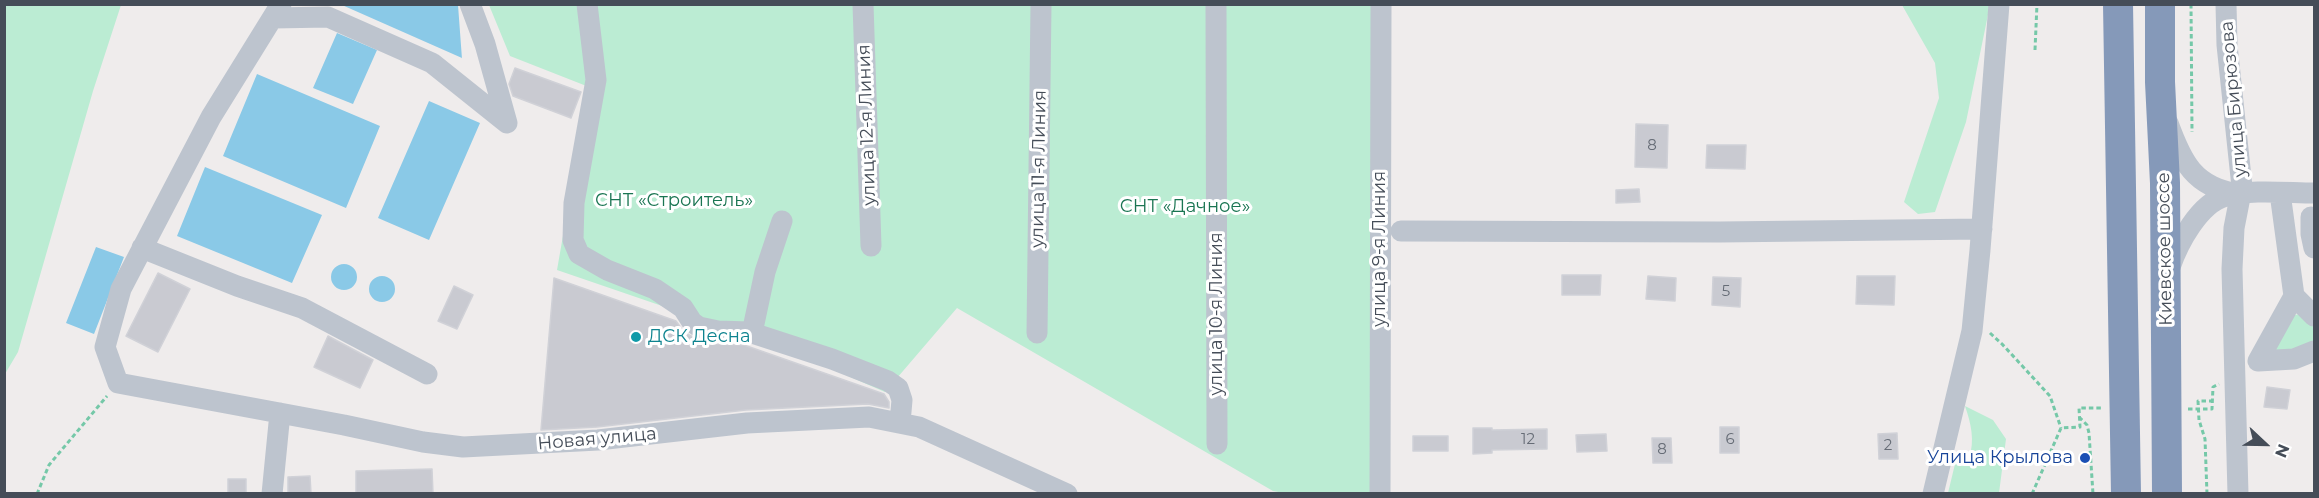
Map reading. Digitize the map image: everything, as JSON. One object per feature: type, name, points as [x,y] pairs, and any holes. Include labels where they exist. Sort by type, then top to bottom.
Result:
[{"type":"highway","points":[[2118,4],[2126,494]]},
{"type":"highway","name":"Киевское шоссе","points":[[2160,4],[2160,82],[2165,183],[2167,494]]},
{"type":"street","points":[[118,383],[105,347],[121,289],[211,117],[277,11],[328,17],[432,63],[507,123],[485,44],[470,4]]},
{"type":"street","points":[[587,4],[596,80],[574,203],[573,240],[579,254],[607,270],[655,289],[683,308],[692,322],[699,327],[718,331],[752,333],[832,359],[888,381],[898,388],[902,400],[900,423]]},
{"type":"street","name":"улица 12-я Линия","points":[[863,4],[871,246]]},
{"type":"street","name":"улица 11-я Линия","points":[[1037,333],[1041,4]]},
{"type":"street","name":"улица 10-я Линия","points":[[1216,4],[1217,444]]},
{"type":"street","name":"улица 9-я Линия","points":[[1380,494],[1381,4]]},
{"type":"street","points":[[1933,494],[1973,319],[1999,4]]},
{"type":"street","name":"улица Бирюзова","points":[[2226,4],[2227,45],[2241,194],[2234,228],[2232,269],[2238,494]]},
{"type":"street","points":[[2160,82],[2167,120],[2185,163],[2192,173],[2206,184],[2225,192],[2241,194]]},
{"type":"street","points":[[2280,193],[2294,296],[2314,316]]},
{"type":"street","points":[[2165,285],[2174,255],[2193,223],[2216,201],[2225,196],[2241,194],[2314,193]]},
{"type":"street","points":[[752,333],[765,272],[782,221]]},
{"type":"street","points":[[1401,231],[1743,232],[1982,228]]},
{"type":"street","points":[[2285,233],[2312,233]]},
{"type":"street","points":[[142,248],[237,286],[303,308],[427,374]]},
{"type":"street","points":[[2294,296],[2258,361],[2294,359],[2314,351]]},
{"type":"street","name":"Новая улица","points":[[118,383],[423,442],[463,447],[598,440],[747,423],[869,417],[919,427],[1067,494]]},
{"type":"street","points":[[272,494],[280,413]]},
{"type":"path","points":[[2035,50],[2037,4]]},
{"type":"path","points":[[2191,4],[2192,135]]},
{"type":"path","points":[[1973,319],[2002,344],[2050,396],[2061,428],[2032,494]]},
{"type":"path","points":[[37,494],[49,465],[118,383]]},
{"type":"path","points":[[2207,494],[2205,439],[2199,420],[2198,400],[2212,401],[2212,409]]},
{"type":"path","points":[[2061,428],[2080,427],[2079,408]]},
{"type":"path","points":[[2079,417],[2087,425],[2089,433],[2093,494]]},
{"type":"green space","points":[[5,4],[121,5],[93,91],[18,352],[5,374]]},
{"type":"green space","name":"СНТ «Дачное»","points":[[489,5],[1391,5],[1388,493],[1289,494],[1273,491],[957,308],[885,392],[779,346],[557,270],[589,87],[510,56]]},
{"type":"green space","points":[[1902,5],[1990,5],[1966,122],[1935,212],[1918,214],[1904,202],[1939,98],[1935,63]]},
{"type":"green space","points":[[2299,314],[2314,324],[2314,343],[2277,353],[2273,344],[2285,318]]},
{"type":"green space","points":[[1965,406],[1993,420],[2006,439],[1999,493],[1948,493],[1955,464],[1969,458],[1971,452],[1972,432]]},
{"type":"water","points":[[342,5],[458,5],[462,58]]},
{"type":"water","points":[[337,33],[377,50],[353,104],[313,88]]},
{"type":"water","points":[[257,74],[380,126],[346,208],[223,156]]},
{"type":"water","points":[[429,101],[480,123],[429,240],[378,218]]},
{"type":"water","points":[[205,167],[322,215],[292,283],[177,236]]},
{"type":"water","points":[[96,247],[124,257],[94,334],[66,323]]},
{"type":"water","points":[[344,264],[353,268],[357,277],[353,286],[344,290],[335,286],[331,277],[335,268]]},
{"type":"water","points":[[382,276],[391,280],[395,289],[391,298],[382,302],[373,298],[369,289],[373,280]]},
{"type":"building","points":[[515,68],[581,92],[571,118],[513,96],[509,84]]},
{"type":"building","points":[[1636,124],[1668,125],[1667,168],[1635,167]]},
{"type":"building","points":[[1707,145],[1746,145],[1745,169],[1706,168]]},
{"type":"building","points":[[1639,189],[1640,202],[1616,203],[1616,190]]},
{"type":"building","points":[[158,273],[190,289],[158,352],[126,336]]},
{"type":"building","points":[[1562,275],[1601,275],[1600,295],[1562,295]]},
{"type":"building","points":[[1648,276],[1676,278],[1675,301],[1646,299]]},
{"type":"building","points":[[1857,276],[1895,276],[1894,305],[1856,304]]},
{"type":"building","points":[[1713,277],[1741,278],[1740,307],[1712,305]]},
{"type":"building","name":"ДСК Десна","points":[[554,278],[676,321],[684,332],[696,339],[717,344],[744,345],[884,394],[889,402],[889,408],[868,404],[746,410],[597,427],[541,430]]},
{"type":"building","points":[[454,286],[473,295],[457,329],[438,321]]},
{"type":"building","points":[[328,336],[373,360],[360,388],[314,367]]},
{"type":"building","points":[[2267,387],[2290,390],[2287,409],[2264,407]]},
{"type":"building","points":[[1720,427],[1739,427],[1739,453],[1720,453]]},
{"type":"building","points":[[1473,428],[1547,429],[1547,449],[1492,450],[1492,453],[1473,454]]},
{"type":"building","points":[[1897,433],[1898,459],[1879,459],[1878,434]]},
{"type":"building","points":[[1606,434],[1607,451],[1577,452],[1576,435]]},
{"type":"building","points":[[1413,436],[1448,436],[1448,451],[1413,451]]},
{"type":"building","points":[[1652,438],[1671,438],[1672,463],[1653,463]]},
{"type":"building","points":[[432,469],[433,494],[356,494],[356,471]]},
{"type":"building","points":[[310,476],[311,494],[288,494],[288,477]]},
{"type":"building","points":[[228,479],[246,479],[246,494],[228,494]]},
{"type":"place","name":"ДСК Десна","points":[[636,337]]},
{"type":"place","name":"Улица Крылова","points":[[2085,458]]},
{"type":"park label","name":"СНТ «Строитель»","points":[[674,201]]}]
